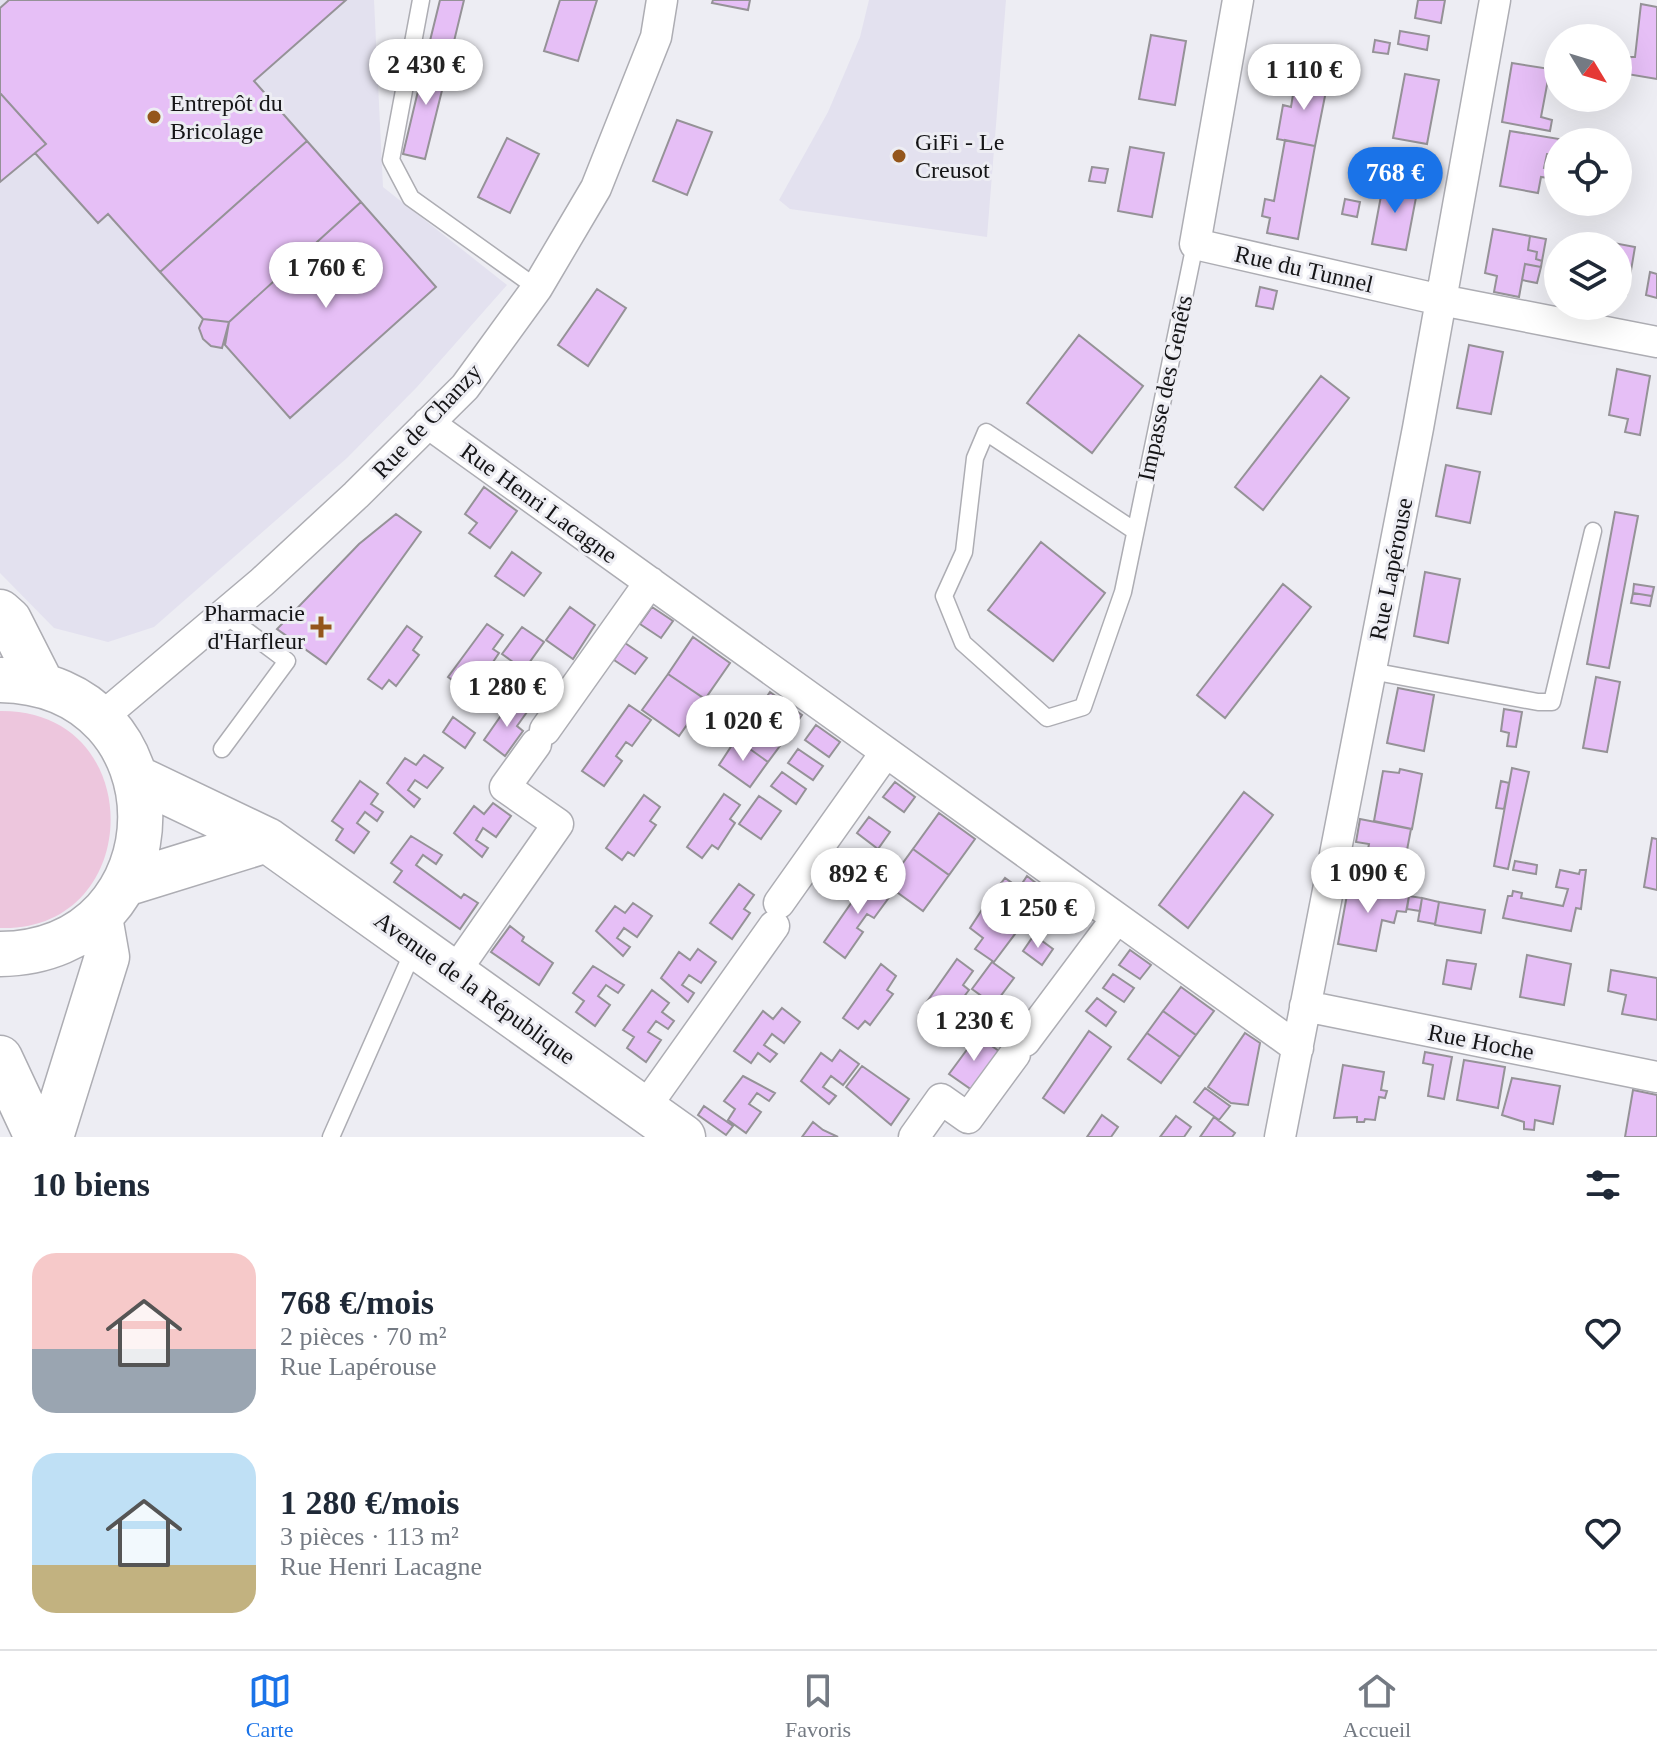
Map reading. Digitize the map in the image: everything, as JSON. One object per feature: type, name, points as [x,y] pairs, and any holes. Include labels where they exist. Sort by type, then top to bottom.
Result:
[{"type":"street","name":"Rue de Chanzy","points":[[101,718],[224,614],[356,495],[465,387],[537,288],[596,188],[656,37],[662,0]]},
{"type":"street","points":[[1195,244],[1238,0]]},
{"type":"street","name":"Rue Lapérouse","points":[[1280,1137],[1371,671],[1495,0]]},
{"type":"street","name":"Rue du Tunnel","points":[[1195,244],[1441,300],[1657,342]]},
{"type":"street","name":"Rue Henri Lacagne","points":[[428,423],[1298,1048]]},
{"type":"street","points":[[454,973],[558,824],[505,787],[650,582]]},
{"type":"street","points":[[0,612],[9,620],[42,685]]},
{"type":"street","points":[[0,680],[42,685],[74,698],[101,718],[123,746],[137,778],[143,814],[139,850],[112,901],[107,957],[51,1137]]},
{"type":"street","points":[[670,1129],[776,914],[886,752]]},
{"type":"street","name":"Avenue de la République","points":[[137,778],[267,840],[670,1129]]},
{"type":"street","points":[[0,954],[27,953],[66,941],[112,901],[267,840]]},
{"type":"street","points":[[914,1137],[941,1099],[968,1118],[1117,918]]},
{"type":"street","name":"Rue Hoche","points":[[1305,1006],[1657,1077]]},
{"type":"street","points":[[0,1058],[37,1137]]},
{"type":"lane","points":[[421,0],[391,160],[411,198],[537,288]]},
{"type":"lane","name":"Impasse des Genêts","points":[[1135,531],[986,432],[975,458],[964,552],[944,596],[963,643],[1047,718],[1083,707],[1123,592],[1195,244]]},
{"type":"lane","points":[[1371,671],[1552,702],[1593,531]]},
{"type":"lane","points":[[222,749],[287,661],[224,614]]},
{"type":"lane","points":[[331,1137],[416,945]]},
{"type":"shaded area","points":[[0,0],[374,0],[383,187],[507,285],[417,387],[347,458],[154,627],[108,642],[54,628],[0,573]]},
{"type":"shaded area","name":"GiFi - Le Creusot","points":[[869,0],[1006,0],[987,237],[790,209],[779,200],[828,112],[860,37]]},
{"type":"shaded area","points":[[0,711],[49,720],[83,745],[104,780],[111,820],[103,861],[83,896],[48,920],[0,928]]},
{"type":"building","name":"Entrepôt du Bricolage","points":[[9,0],[346,0],[254,81],[307,141],[160,272],[108,214],[98,223],[35,153],[46,144],[0,93],[0,8]]},
{"type":"building","points":[[440,0],[464,0],[449,62],[427,53]]},
{"type":"building","points":[[560,0],[597,0],[578,61],[544,51]]},
{"type":"building","points":[[713,0],[750,0],[748,10],[712,3]]},
{"type":"building","points":[[1418,0],[1445,0],[1441,23],[1415,18]]},
{"type":"building","points":[[1641,4],[1657,7],[1657,79],[1632,75],[1632,57],[1635,57]]},
{"type":"building","points":[[1400,31],[1429,36],[1427,50],[1398,44]]},
{"type":"building","points":[[1151,35],[1186,41],[1175,105],[1139,99]]},
{"type":"building","points":[[1375,40],[1390,43],[1388,54],[1373,52]]},
{"type":"building","points":[[427,53],[449,62],[425,159],[403,154]]},
{"type":"building","points":[[1512,63],[1544,68],[1541,117],[1552,120],[1551,128],[1544,130],[1502,122]]},
{"type":"building","points":[[1405,74],[1439,80],[1427,144],[1393,138]]},
{"type":"building","points":[[1296,76],[1328,81],[1315,146],[1277,139],[1283,105],[1291,107]]},
{"type":"building","points":[[0,93],[46,144],[0,182]]},
{"type":"building","points":[[677,120],[712,132],[687,195],[653,181]]},
{"type":"building","points":[[1510,131],[1544,137],[1544,177],[1541,177],[1538,193],[1500,186]]},
{"type":"building","points":[[507,138],[539,154],[510,213],[478,197]]},
{"type":"building","points":[[1285,140],[1315,146],[1298,239],[1267,233],[1270,218],[1262,216],[1265,199],[1274,201]]},
{"type":"building","points":[[307,141],[361,202],[229,322],[203,319],[160,272]]},
{"type":"building","points":[[1130,147],[1164,153],[1152,217],[1118,211]]},
{"type":"building","points":[[1092,167],[1108,169],[1105,183],[1089,181]]},
{"type":"building","points":[[1384,180],[1418,187],[1406,250],[1372,244]]},
{"type":"building","points":[[1345,199],[1360,202],[1357,217],[1342,214]]},
{"type":"building","points":[[361,202],[436,287],[290,418],[225,345],[229,322]]},
{"type":"building","points":[[1493,229],[1530,236],[1528,250],[1537,252],[1536,259],[1542,261],[1541,267],[1525,264],[1519,297],[1494,292],[1497,276],[1485,273]]},
{"type":"building","points":[[1530,236],[1544,239],[1542,261],[1536,259],[1537,252],[1528,250]]},
{"type":"building","points":[[1525,264],[1541,267],[1537,283],[1522,280]]},
{"type":"building","points":[[1650,272],[1657,274],[1657,298],[1646,295]]},
{"type":"building","points":[[1260,287],[1277,291],[1273,309],[1256,306]]},
{"type":"building","points":[[597,289],[626,308],[588,366],[558,345]]},
{"type":"building","points":[[203,319],[229,322],[222,348],[211,346],[203,339],[199,328]]},
{"type":"building","points":[[1079,335],[1143,386],[1092,453],[1027,403]]},
{"type":"building","points":[[1469,345],[1503,352],[1491,414],[1457,408]]},
{"type":"building","points":[[1617,369],[1650,376],[1640,435],[1625,432],[1628,419],[1609,415]]},
{"type":"building","points":[[1321,376],[1349,398],[1263,510],[1235,487]]},
{"type":"building","points":[[1446,465],[1480,472],[1470,523],[1436,516]]},
{"type":"building","points":[[484,487],[517,511],[490,548],[469,533],[477,523],[465,514]]},
{"type":"building","points":[[1615,512],[1638,516],[1609,668],[1587,664]]},
{"type":"building","points":[[396,514],[421,532],[326,664],[277,629],[359,544]]},
{"type":"building","points":[[1041,542],[1105,593],[1053,661],[988,610]]},
{"type":"building","points":[[512,552],[541,573],[524,596],[495,576]]},
{"type":"building","points":[[1425,572],[1460,579],[1448,643],[1414,636]]},
{"type":"building","points":[[1283,584],[1311,607],[1225,718],[1197,695]]},
{"type":"building","points":[[1634,584],[1654,587],[1652,596],[1633,593]]},
{"type":"building","points":[[1633,593],[1652,596],[1650,606],[1631,603]]},
{"type":"building","points":[[570,607],[595,625],[573,659],[546,640]]},
{"type":"building","points":[[652,607],[673,621],[661,638],[640,624]]},
{"type":"building","points":[[487,624],[503,635],[493,649],[499,653],[481,680],[474,675],[465,689],[448,677]]},
{"type":"building","points":[[407,626],[422,637],[413,650],[419,655],[396,686],[389,680],[382,689],[368,679]]},
{"type":"building","points":[[522,627],[544,642],[524,670],[502,654]]},
{"type":"building","points":[[693,637],[730,663],[705,699],[668,674]]},
{"type":"building","points":[[625,643],[647,658],[635,674],[614,660]]},
{"type":"building","points":[[668,674],[705,699],[679,736],[642,710]]},
{"type":"building","points":[[1596,677],[1620,682],[1607,752],[1583,748]]},
{"type":"building","points":[[1398,688],[1434,695],[1424,751],[1387,743]]},
{"type":"building","points":[[770,692],[802,715],[785,739],[753,717]]},
{"type":"building","points":[[511,701],[527,712],[517,726],[523,731],[505,756],[484,740]]},
{"type":"building","points":[[629,705],[651,720],[632,746],[626,742],[616,756],[622,761],[604,786],[582,771]]},
{"type":"building","points":[[1504,709],[1522,712],[1516,747],[1507,746],[1509,733],[1501,731]]},
{"type":"building","points":[[453,717],[475,733],[465,748],[443,732]]},
{"type":"building","points":[[753,717],[785,739],[768,762],[736,739]]},
{"type":"building","points":[[816,725],[840,742],[829,757],[805,740]]},
{"type":"building","points":[[736,739],[768,762],[750,787],[719,765]]},
{"type":"building","points":[[798,749],[823,766],[813,780],[788,763]]},
{"type":"building","points":[[424,755],[443,768],[427,788],[415,780],[408,790],[420,799],[414,807],[387,783],[405,758],[416,765]]},
{"type":"building","points":[[1512,768],[1529,772],[1508,869],[1494,866]]},
{"type":"building","points":[[1400,769],[1422,774],[1412,829],[1374,821],[1383,771],[1399,773]]},
{"type":"building","points":[[782,772],[806,789],[796,804],[771,786]]},
{"type":"building","points":[[360,781],[378,794],[371,804],[383,812],[377,821],[365,812],[357,823],[369,832],[354,853],[336,840],[343,829],[332,821]]},
{"type":"building","points":[[1501,781],[1509,783],[1504,809],[1496,808]]},
{"type":"building","points":[[895,782],[915,797],[904,812],[883,797]]},
{"type":"building","points":[[1244,792],[1273,815],[1188,928],[1159,905]]},
{"type":"building","points":[[724,794],[740,805],[730,819],[735,823],[718,849],[712,845],[702,858],[687,847]]},
{"type":"building","points":[[644,795],[660,807],[650,821],[656,825],[634,856],[628,852],[622,860],[606,848]]},
{"type":"building","points":[[759,796],[781,811],[761,839],[739,824]]},
{"type":"building","points":[[493,803],[511,816],[496,837],[483,828],[476,840],[488,848],[482,857],[454,833],[474,806],[484,814]]},
{"type":"building","points":[[939,813],[975,839],[949,875],[913,849]]},
{"type":"building","points":[[869,817],[890,832],[878,849],[857,833]]},
{"type":"building","points":[[1360,819],[1411,829],[1400,887],[1362,880],[1369,844],[1356,842]]},
{"type":"building","points":[[411,836],[442,855],[436,864],[423,855],[416,865],[461,898],[464,894],[478,903],[460,929],[394,882],[402,871],[391,863]]},
{"type":"building","points":[[1652,838],[1657,839],[1657,890],[1644,887]]},
{"type":"building","points":[[913,849],[949,875],[923,911],[887,885]]},
{"type":"building","points":[[1515,861],[1537,865],[1536,874],[1513,870]]},
{"type":"building","points":[[1560,870],[1579,874],[1580,870],[1586,870],[1581,909],[1576,908],[1571,931],[1503,918],[1508,896],[1512,896],[1513,891],[1522,893],[1521,898],[1563,906],[1568,889],[1556,887]]},
{"type":"building","points":[[870,876],[893,892],[874,918],[867,914],[857,928],[863,932],[845,958],[824,942]]},
{"type":"building","points":[[1027,876],[1046,891],[1021,926],[987,902],[1005,878],[1019,888]]},
{"type":"building","points":[[739,884],[754,895],[744,909],[750,913],[732,939],[710,923]]},
{"type":"building","points":[[1349,884],[1409,896],[1406,912],[1397,911],[1394,923],[1382,920],[1376,951],[1338,944]]},
{"type":"building","points":[[1409,896],[1422,898],[1420,911],[1407,909]]},
{"type":"building","points":[[1422,898],[1439,902],[1435,924],[1418,921]]},
{"type":"building","points":[[1059,899],[1079,913],[1067,929],[1047,915]]},
{"type":"building","points":[[987,902],[1021,926],[994,962],[975,949],[983,938],[970,928]]},
{"type":"building","points":[[1439,902],[1485,910],[1481,933],[1435,925]]},
{"type":"building","points":[[633,903],[652,916],[637,937],[624,928],[617,938],[630,947],[623,956],[596,931],[615,906],[625,913]]},
{"type":"building","points":[[510,926],[524,937],[522,941],[553,963],[539,985],[491,952]]},
{"type":"building","points":[[1034,935],[1053,949],[1042,965],[1023,951]]},
{"type":"building","points":[[698,949],[716,962],[701,983],[689,975],[682,985],[694,993],[688,1002],[661,978],[679,952],[690,960]]},
{"type":"building","points":[[1130,950],[1151,965],[1140,979],[1119,965]]},
{"type":"building","points":[[1527,955],[1571,964],[1564,1005],[1520,997]]},
{"type":"building","points":[[957,959],[973,971],[963,985],[969,990],[950,1015],[945,1010],[935,1024],[919,1013]]},
{"type":"building","points":[[1447,960],[1476,964],[1471,989],[1443,984]]},
{"type":"building","points":[[992,962],[1014,978],[994,1005],[972,989]]},
{"type":"building","points":[[881,964],[896,976],[887,990],[893,994],[870,1025],[865,1021],[858,1029],[843,1018]]},
{"type":"building","points":[[593,966],[624,985],[618,993],[606,985],[598,996],[610,1005],[595,1026],[576,1012],[584,1001],[573,993]]},
{"type":"building","points":[[1611,970],[1657,978],[1657,1020],[1622,1014],[1626,995],[1608,991]]},
{"type":"building","points":[[1113,974],[1134,988],[1124,1002],[1103,988]]},
{"type":"building","points":[[1181,987],[1214,1011],[1196,1035],[1163,1011]]},
{"type":"building","points":[[652,990],[669,1003],[662,1012],[674,1021],[668,1029],[656,1021],[648,1032],[661,1040],[646,1062],[627,1048],[634,1037],[623,1030]]},
{"type":"building","points":[[1097,998],[1116,1012],[1106,1026],[1086,1011]]},
{"type":"building","points":[[782,1008],[800,1022],[784,1043],[772,1034],[764,1045],[777,1054],[770,1062],[758,1053],[751,1063],[734,1051],[763,1011],[773,1019]]},
{"type":"building","points":[[1163,1011],[1196,1035],[1180,1057],[1147,1033]]},
{"type":"building","points":[[1089,1031],[1111,1047],[1064,1113],[1043,1098]]},
{"type":"building","points":[[1147,1033],[1180,1057],[1161,1083],[1128,1059]]},
{"type":"building","points":[[1245,1033],[1260,1043],[1248,1105],[1231,1103],[1208,1087]]},
{"type":"building","points":[[977,1036],[999,1051],[972,1090],[949,1074]]},
{"type":"building","points":[[840,1050],[859,1064],[843,1085],[831,1076],[823,1087],[836,1096],[829,1104],[801,1081],[821,1053],[832,1061]]},
{"type":"building","points":[[1425,1052],[1452,1057],[1444,1099],[1428,1096],[1433,1065],[1423,1063]]},
{"type":"building","points":[[1464,1060],[1505,1067],[1498,1108],[1457,1100]]},
{"type":"building","points":[[1343,1065],[1384,1072],[1381,1090],[1387,1091],[1385,1098],[1379,1097],[1375,1120],[1357,1122],[1357,1117],[1334,1118]]},
{"type":"building","points":[[862,1066],[909,1099],[891,1125],[846,1087]]},
{"type":"building","points":[[743,1076],[775,1093],[769,1101],[757,1093],[749,1104],[761,1112],[746,1133],[728,1120],[735,1109],[724,1101]]},
{"type":"building","points":[[1512,1078],[1560,1086],[1553,1124],[1535,1120],[1534,1130],[1524,1129],[1524,1122],[1502,1115]]},
{"type":"building","points":[[1205,1088],[1230,1106],[1219,1120],[1194,1102]]},
{"type":"building","points":[[1633,1090],[1657,1095],[1657,1137],[1625,1137]]},
{"type":"building","points":[[704,1106],[733,1126],[726,1135],[698,1115]]},
{"type":"building","points":[[1102,1115],[1118,1127],[1111,1137],[1087,1137]]},
{"type":"building","points":[[1176,1116],[1191,1127],[1184,1137],[1160,1137]]},
{"type":"building","points":[[1214,1117],[1235,1133],[1232,1137],[1200,1137]]},
{"type":"building","points":[[813,1122],[823,1130],[838,1137],[802,1137]]},
{"type":"place","name":"Entrepôt du Bricolage","points":[[154,117]]},
{"type":"place","name":"GiFi - Le Creusot","points":[[899,156]]},
{"type":"place","name":"Pharmacie d'Harfleur","points":[[321,627]]}]
